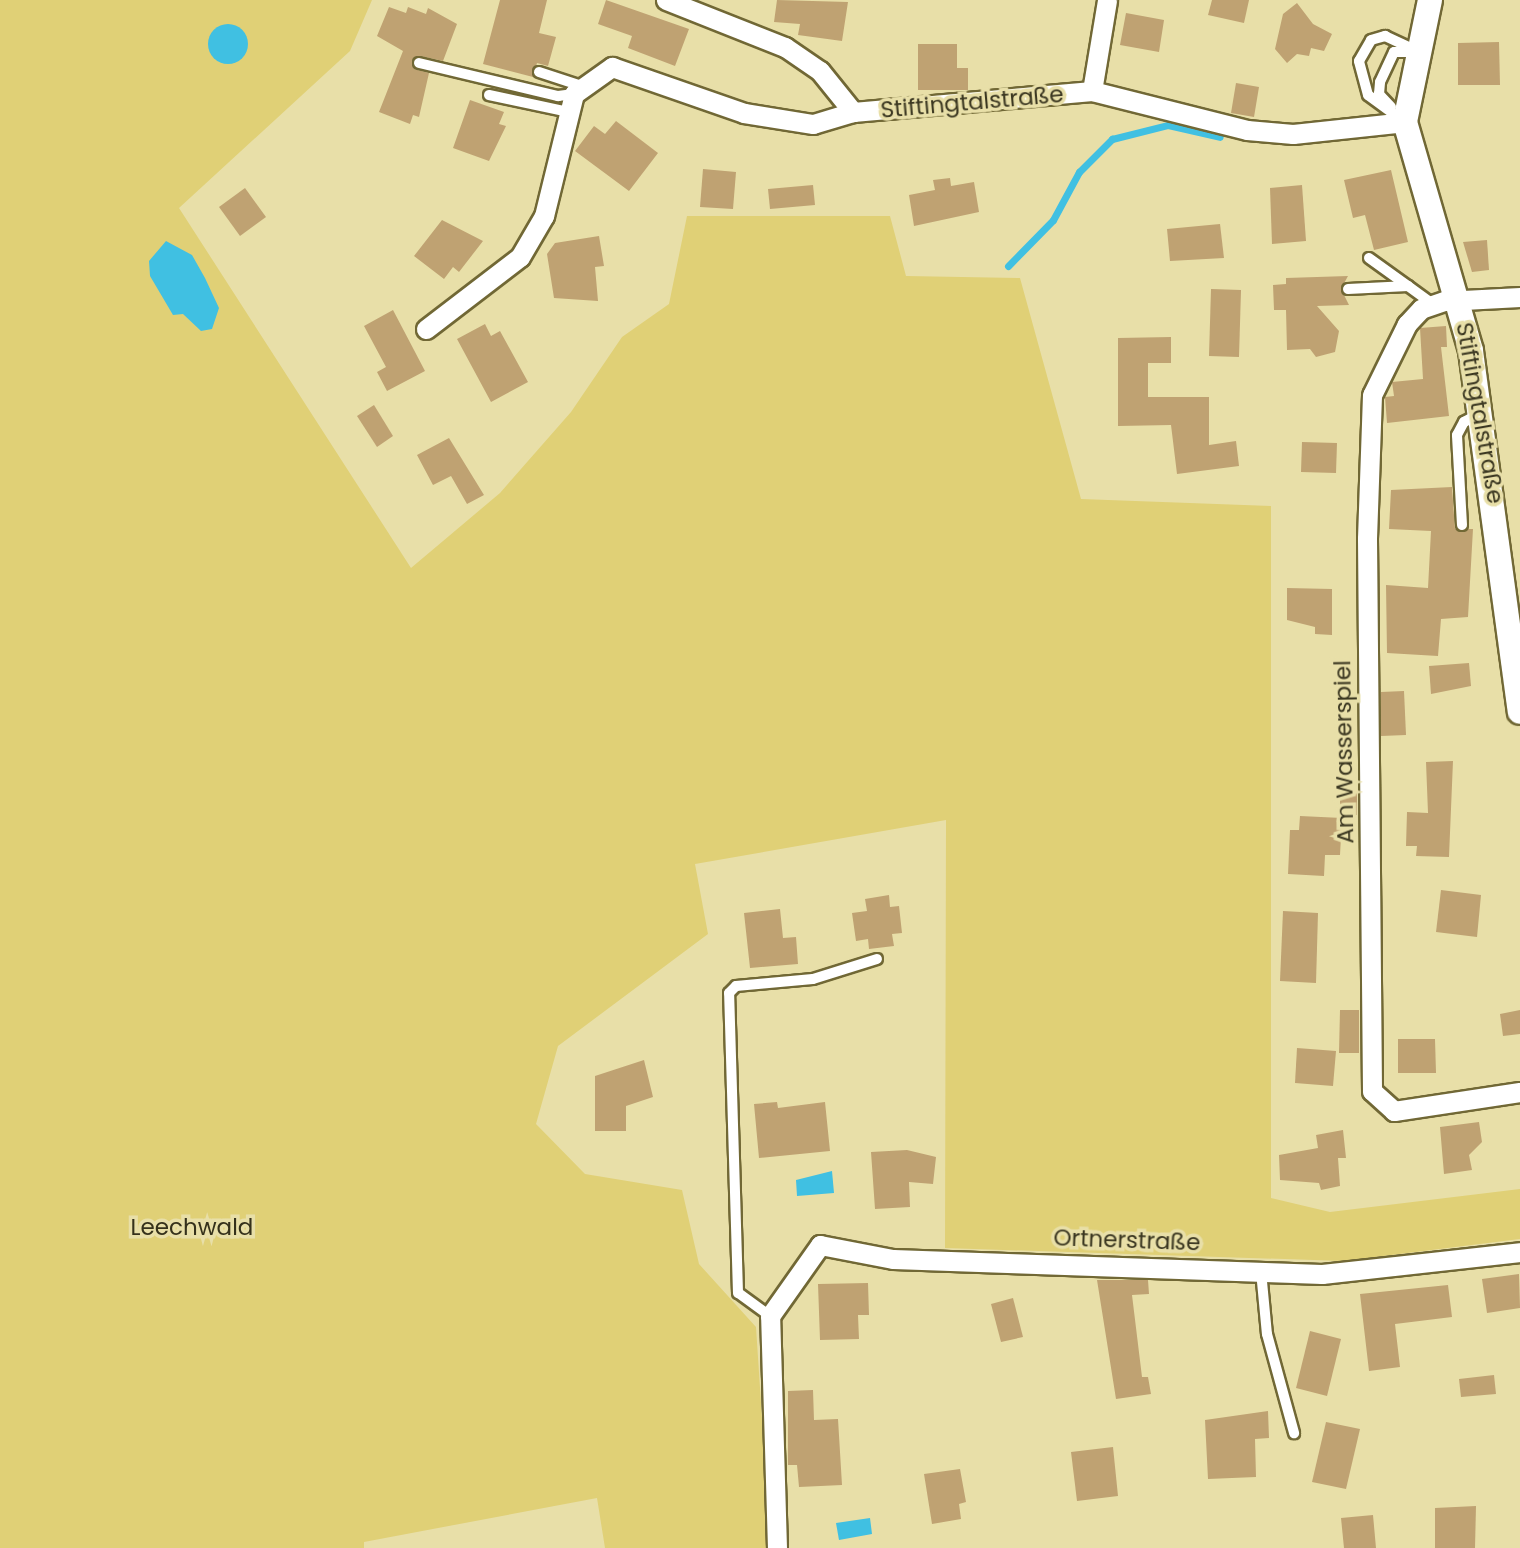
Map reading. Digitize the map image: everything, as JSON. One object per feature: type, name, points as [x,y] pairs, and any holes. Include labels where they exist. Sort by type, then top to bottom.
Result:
[{"type":"street","name":"Stiftingtalstraße","points":[[666,0],[785,47],[820,71],[853,112]]},
{"type":"street","name":"Stiftingtalstraße","points":[[1091,91],[1107,0]]},
{"type":"street","name":"Stiftingtalstraße","points":[[1430,0],[1405,122],[1460,298],[1482,413],[1520,712]]},
{"type":"street","name":"Stiftingtalstraße","points":[[575,97],[612,67],[744,113],[813,124],[853,112],[1091,91],[1247,130],[1293,134],[1405,122]]},
{"type":"street","points":[[426,329],[520,257],[544,216],[575,97]]},
{"type":"street","name":"Am Wasserspiel","points":[[1520,297],[1460,298],[1434,304],[1407,324],[1372,395],[1367,565],[1373,1091],[1394,1111],[1520,1093]]},
{"type":"street","name":"Ortnerstraße","points":[[770,1316],[820,1245],[893,1259],[1261,1271],[1412,1269],[1520,1252]]},
{"type":"street","points":[[770,1316],[777,1548]]},
{"type":"lane","points":[[1405,122],[1368,94],[1359,61],[1371,40],[1385,36],[1418,52]]},
{"type":"lane","points":[[419,63],[558,96],[575,97]]},
{"type":"lane","points":[[539,72],[575,97]]},
{"type":"lane","points":[[489,95],[575,97]]},
{"type":"lane","points":[[1369,258],[1434,304]]},
{"type":"lane","points":[[1348,289],[1408,286]]},
{"type":"lane","points":[[1462,525],[1457,436],[1464,422],[1482,413]]},
{"type":"lane","points":[[770,1316],[738,1293],[729,993],[736,986],[813,979],[877,958]]},
{"type":"lane","points":[[1261,1271],[1267,1334],[1294,1433]]},
{"type":"green space","name":"Leechwald","points":[[0,0],[372,0],[350,51],[179,208],[411,568],[500,493],[571,412],[622,337],[669,304],[687,216],[890,216],[906,276],[1020,278],[1081,499],[1271,506],[1271,1198],[1330,1212],[1520,1189],[1520,1239],[1343,1261],[945,1248],[946,820],[695,864],[708,934],[558,1046],[536,1124],[585,1174],[682,1190],[699,1264],[756,1327],[769,1524],[783,1548],[605,1548],[597,1498],[364,1542],[364,1548],[0,1548]]},
{"type":"water","points":[[228,24],[236,25],[242,30],[247,36],[247,52],[242,58],[236,63],[228,64],[220,63],[214,58],[209,52],[208,44],[209,36],[214,30],[220,25]]},
{"type":"water","points":[[166,241],[192,255],[205,278],[219,308],[212,329],[201,331],[183,314],[173,315],[150,276],[149,261]]},
{"type":"water","points":[[832,1171],[834,1193],[797,1196],[796,1180]]},
{"type":"water","points":[[870,1518],[872,1534],[839,1540],[836,1523]]},
{"type":"building","points":[[500,0],[547,0],[539,33],[556,37],[548,66],[537,63],[533,77],[483,64]]},
{"type":"building","points":[[606,0],[689,29],[675,66],[628,48],[632,36],[598,24]]},
{"type":"building","points":[[777,0],[848,2],[842,41],[798,35],[800,24],[774,22]]},
{"type":"building","points":[[1212,0],[1249,0],[1244,23],[1208,15]]},
{"type":"building","points":[[1297,3],[1313,24],[1332,34],[1324,51],[1311,48],[1309,56],[1297,54],[1287,63],[1275,49],[1283,14]]},
{"type":"building","points":[[389,7],[406,13],[408,7],[426,14],[428,8],[457,24],[443,61],[420,56],[412,61],[414,69],[429,73],[419,117],[413,115],[410,124],[379,112],[403,51],[377,36]]},
{"type":"building","points":[[1126,13],[1164,20],[1159,52],[1120,45]]},
{"type":"building","points":[[1499,42],[1500,85],[1458,85],[1458,43]]},
{"type":"building","points":[[918,44],[957,44],[957,68],[968,68],[968,90],[918,90]]},
{"type":"building","points":[[1236,83],[1259,87],[1254,117],[1231,113]]},
{"type":"building","points":[[470,100],[504,112],[499,124],[506,126],[489,161],[453,148]]},
{"type":"building","points":[[616,121],[658,153],[629,191],[575,151],[594,126],[605,134]]},
{"type":"building","points":[[703,169],[736,172],[733,209],[700,207]]},
{"type":"building","points":[[1391,170],[1408,242],[1374,250],[1365,215],[1353,218],[1344,180]]},
{"type":"building","points":[[950,178],[951,186],[974,182],[979,212],[914,226],[909,195],[935,190],[933,180]]},
{"type":"building","points":[[813,185],[815,205],[770,209],[768,189]]},
{"type":"building","points":[[1302,185],[1306,241],[1272,244],[1270,188]]},
{"type":"building","points":[[245,188],[266,217],[240,236],[219,207]]},
{"type":"building","points":[[442,220],[483,241],[459,272],[453,267],[444,279],[414,256]]},
{"type":"building","points":[[1220,224],[1224,258],[1170,261],[1167,229]]},
{"type":"building","points":[[599,236],[604,266],[595,267],[598,301],[554,298],[547,254],[555,243]]},
{"type":"building","points":[[1487,240],[1489,270],[1472,272],[1463,242]]},
{"type":"building","points":[[1348,276],[1341,289],[1349,305],[1317,306],[1339,331],[1335,352],[1316,357],[1310,349],[1287,350],[1286,310],[1274,310],[1273,285],[1286,284],[1286,278]]},
{"type":"building","points":[[1211,289],[1241,290],[1239,357],[1209,356]]},
{"type":"building","points":[[393,310],[425,371],[387,391],[377,372],[386,367],[364,326]]},
{"type":"building","points":[[485,324],[491,336],[500,331],[528,382],[491,402],[457,339]]},
{"type":"building","points":[[1446,326],[1447,347],[1441,347],[1449,416],[1387,423],[1385,397],[1394,396],[1392,382],[1423,379],[1420,328]]},
{"type":"building","points":[[1171,337],[1171,363],[1148,363],[1148,397],[1209,397],[1209,445],[1236,441],[1239,466],[1177,474],[1171,425],[1118,426],[1118,338]]},
{"type":"building","points":[[374,405],[393,436],[377,447],[357,416]]},
{"type":"building","points":[[449,438],[484,495],[467,504],[451,476],[433,485],[417,455]]},
{"type":"building","points":[[1302,442],[1337,443],[1336,473],[1301,472]]},
{"type":"building","points":[[1452,487],[1455,529],[1473,529],[1468,617],[1441,619],[1438,656],[1387,653],[1386,585],[1428,588],[1431,531],[1389,529],[1391,490]]},
{"type":"building","points":[[1287,588],[1332,589],[1332,635],[1315,634],[1315,627],[1287,620]]},
{"type":"building","points":[[1469,663],[1471,686],[1431,694],[1429,666]]},
{"type":"building","points":[[1404,691],[1406,735],[1381,736],[1381,692]]},
{"type":"building","points":[[1453,761],[1449,857],[1416,856],[1417,846],[1406,846],[1407,812],[1428,813],[1426,762]]},
{"type":"building","points":[[1340,791],[1357,792],[1357,815],[1340,815]]},
{"type":"building","points":[[1300,816],[1342,818],[1340,855],[1325,855],[1324,876],[1288,874],[1290,830],[1299,830]]},
{"type":"building","points":[[1441,890],[1481,895],[1477,937],[1436,932]]},
{"type":"building","points":[[889,895],[890,907],[899,906],[902,933],[892,934],[894,946],[869,949],[868,939],[856,941],[852,913],[867,911],[865,899]]},
{"type":"building","points":[[780,909],[783,938],[796,937],[798,964],[750,968],[744,913]]},
{"type":"building","points":[[1283,911],[1318,913],[1316,983],[1280,981]]},
{"type":"building","points":[[1340,1010],[1359,1010],[1359,1053],[1339,1053]]},
{"type":"building","points":[[1520,1010],[1520,1034],[1503,1036],[1500,1014]]},
{"type":"building","points":[[1398,1039],[1435,1039],[1436,1073],[1398,1073]]},
{"type":"building","points":[[1297,1048],[1336,1051],[1333,1086],[1295,1083]]},
{"type":"building","points":[[644,1060],[653,1097],[626,1106],[626,1131],[595,1131],[595,1076]]},
{"type":"building","points":[[777,1102],[778,1108],[825,1102],[830,1151],[759,1158],[754,1104]]},
{"type":"building","points":[[1479,1122],[1482,1142],[1469,1155],[1472,1170],[1444,1174],[1440,1127]]},
{"type":"building","points":[[1343,1130],[1346,1158],[1338,1158],[1340,1186],[1321,1190],[1319,1183],[1280,1180],[1279,1155],[1318,1148],[1316,1135]]},
{"type":"building","points":[[907,1150],[936,1157],[933,1184],[909,1182],[910,1207],[875,1209],[871,1152]]},
{"type":"building","points":[[1519,1274],[1520,1308],[1487,1313],[1482,1279]]},
{"type":"building","points":[[1097,1280],[1148,1280],[1149,1294],[1132,1295],[1142,1377],[1148,1377],[1151,1394],[1116,1399]]},
{"type":"building","points":[[868,1283],[869,1315],[858,1315],[859,1339],[820,1340],[818,1284]]},
{"type":"building","points":[[1448,1285],[1452,1317],[1395,1324],[1400,1367],[1369,1371],[1360,1294]]},
{"type":"building","points":[[1013,1298],[1023,1337],[1001,1342],[991,1304]]},
{"type":"building","points":[[1310,1331],[1341,1339],[1327,1396],[1296,1388]]},
{"type":"building","points":[[1494,1375],[1496,1394],[1461,1397],[1459,1379]]},
{"type":"building","points":[[813,1390],[814,1420],[838,1419],[842,1485],[799,1487],[797,1465],[788,1465],[788,1391]]},
{"type":"building","points":[[1268,1411],[1269,1438],[1255,1439],[1256,1477],[1208,1479],[1205,1420]]},
{"type":"building","points":[[1326,1422],[1360,1429],[1346,1489],[1312,1482]]},
{"type":"building","points":[[1113,1447],[1118,1496],[1077,1501],[1071,1452]]},
{"type":"building","points":[[960,1469],[966,1502],[959,1504],[961,1519],[932,1524],[924,1474]]},
{"type":"building","points":[[1476,1506],[1475,1548],[1435,1548],[1435,1508]]},
{"type":"building","points":[[1373,1515],[1376,1548],[1344,1548],[1341,1518]]},
{"type":"waterway","points":[[1008,266],[1053,220],[1079,172],[1112,139],[1168,125],[1220,137]]}]
